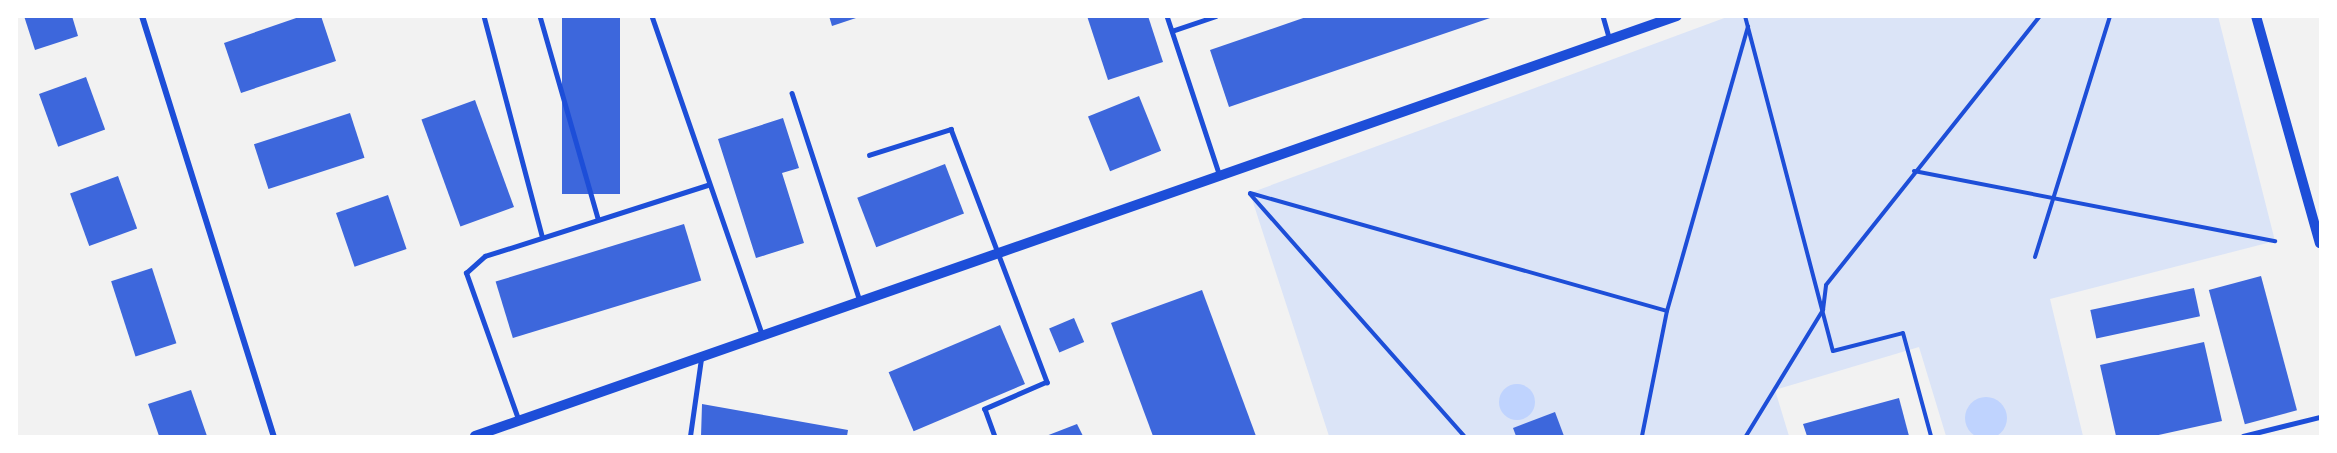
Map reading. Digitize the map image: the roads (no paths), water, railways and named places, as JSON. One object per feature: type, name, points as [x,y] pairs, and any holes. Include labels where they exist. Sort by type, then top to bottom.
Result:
[{"type":"street","points":[[142,16],[274,436]]},
{"type":"street","points":[[475,436],[860,302],[998,258],[1677,16]]},
{"type":"street","points":[[2256,16],[2320,243]]},
{"type":"lane","points":[[484,16],[542,236]]},
{"type":"lane","points":[[540,16],[598,218]]},
{"type":"lane","points":[[652,16],[707,185],[763,336]]},
{"type":"lane","points":[[1167,16],[1220,177]]},
{"type":"lane","points":[[1172,31],[1216,16]]},
{"type":"lane","points":[[1603,16],[1610,40]]},
{"type":"lane","points":[[792,93],[860,302]]},
{"type":"lane","points":[[869,155],[951,129],[998,258],[1047,382],[985,409],[995,436]]},
{"type":"lane","points":[[519,422],[466,273],[485,256],[707,185]]},
{"type":"lane","points":[[690,436],[702,357]]},
{"type":"lane","points":[[2243,436],[2320,417]]},
{"type":"water","points":[[1517,384],[1530,389],[1535,402],[1530,415],[1517,420],[1504,415],[1499,402],[1504,389]]},
{"type":"water","points":[[1986,397],[1994,398],[2001,403],[2006,410],[2006,426],[2001,433],[1994,438],[1986,439],[1978,438],[1971,433],[1966,426],[1965,418],[1966,410],[1971,403],[1978,398]]}]
